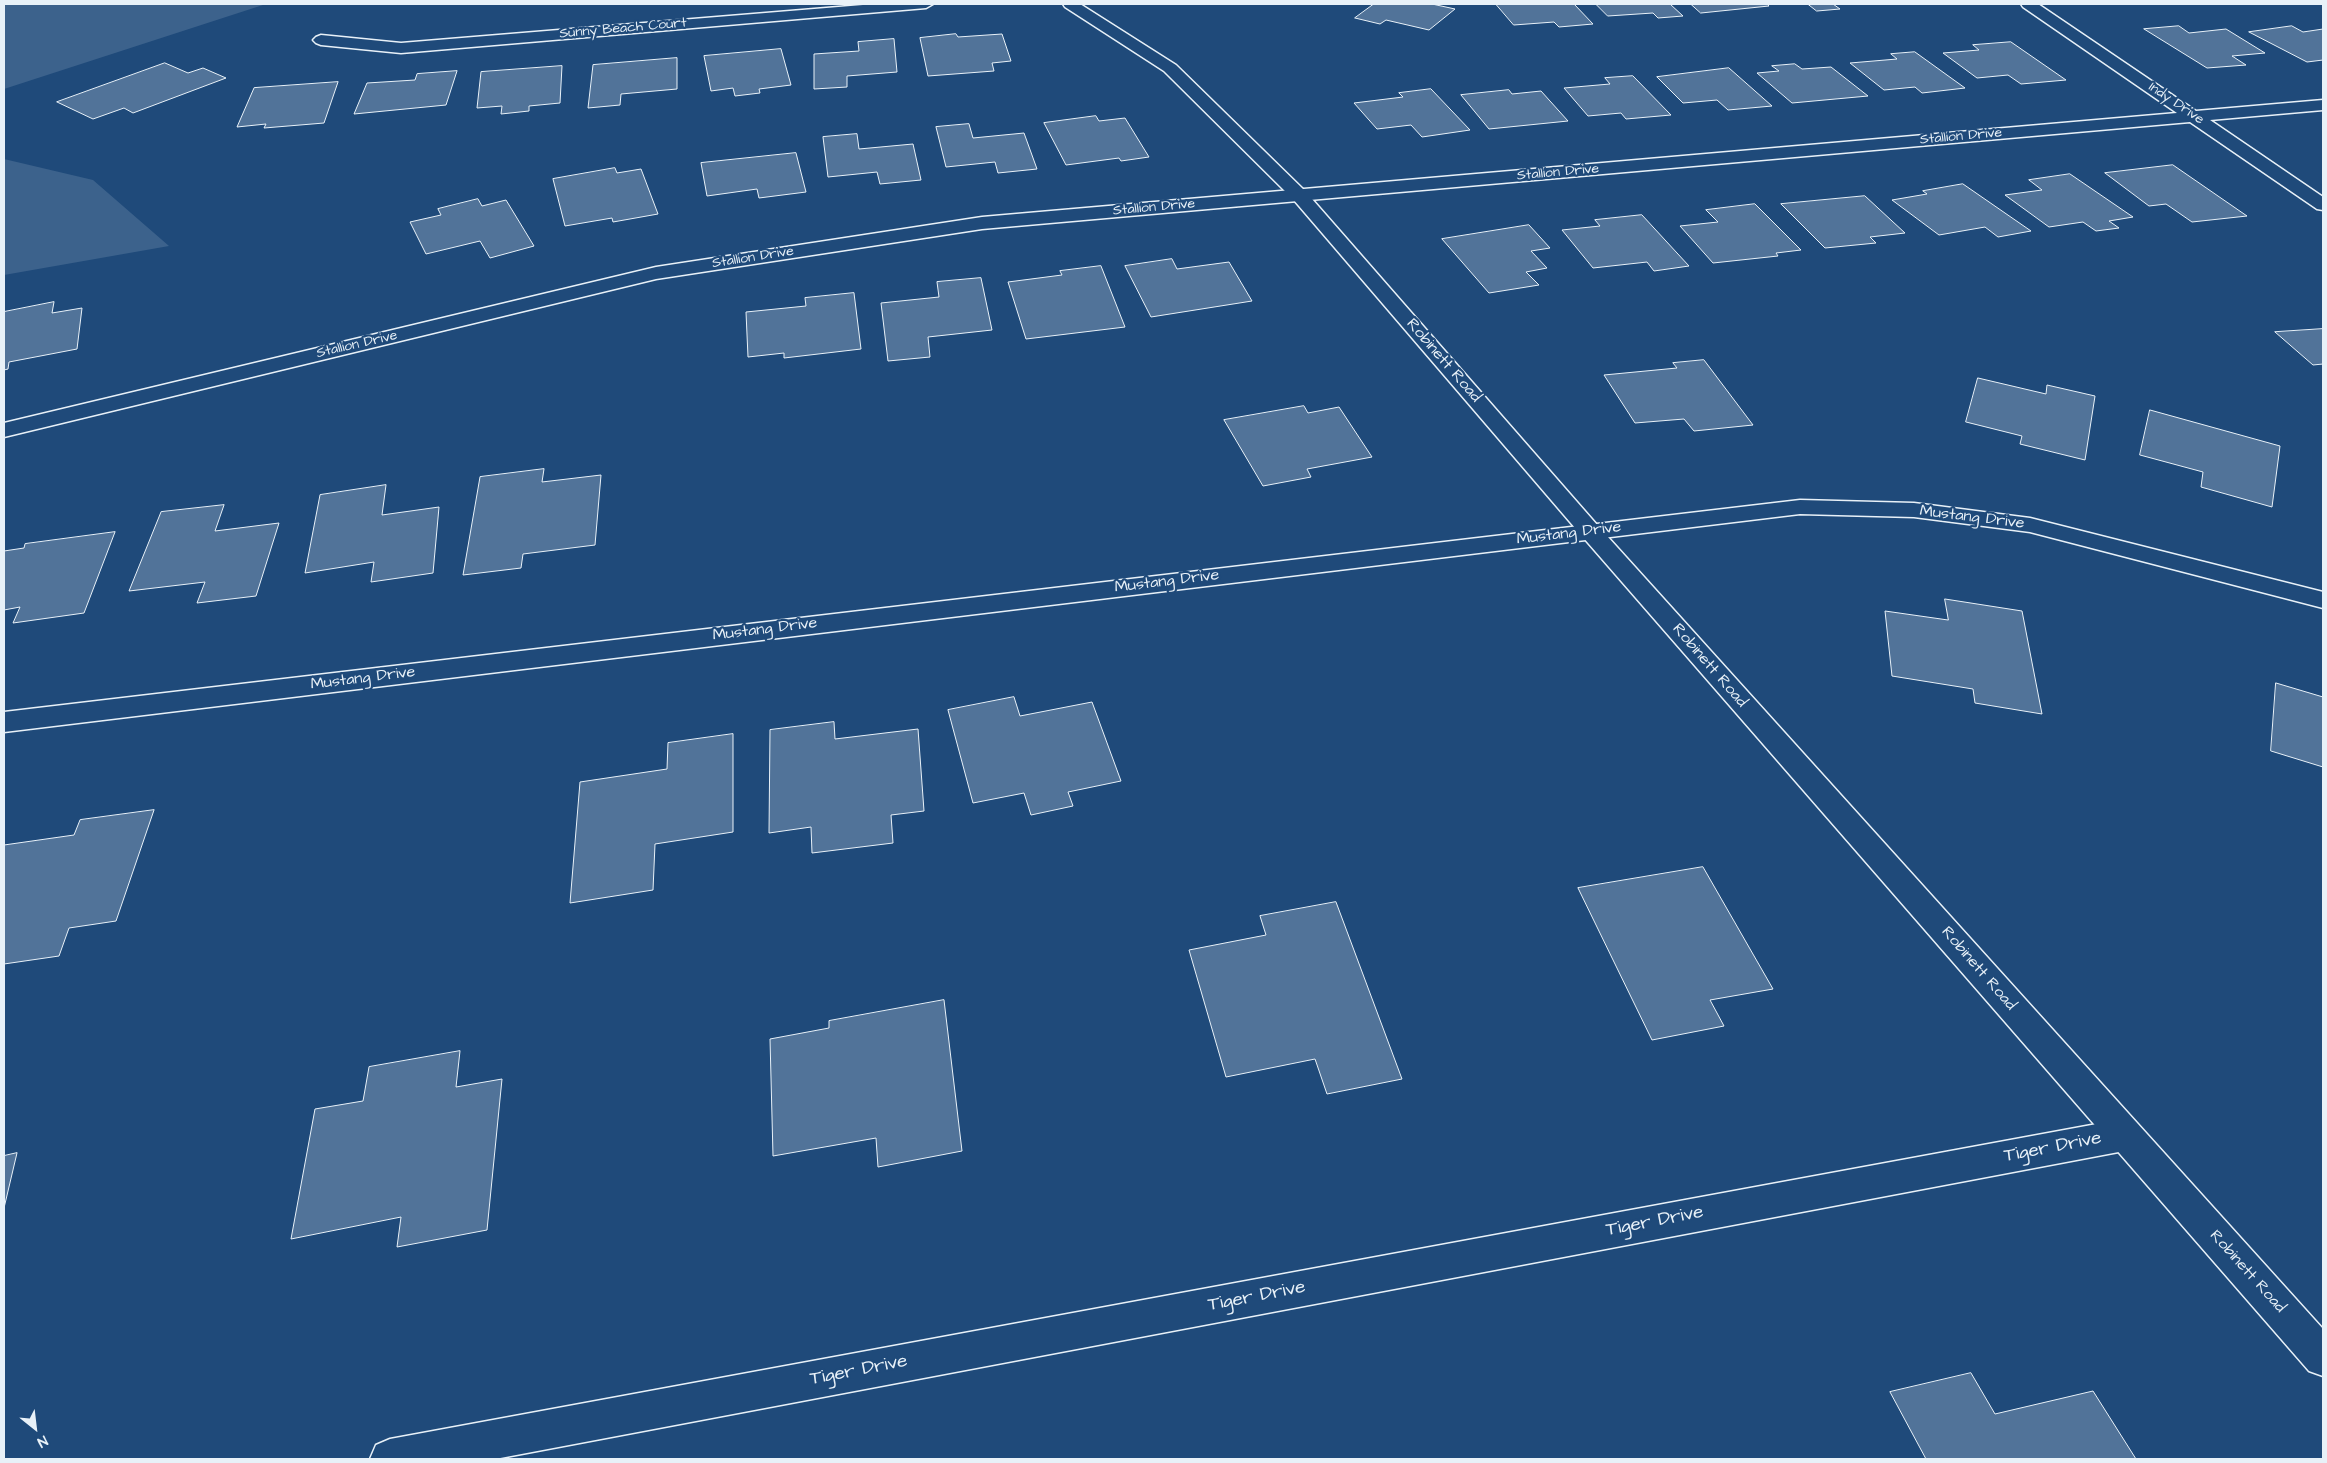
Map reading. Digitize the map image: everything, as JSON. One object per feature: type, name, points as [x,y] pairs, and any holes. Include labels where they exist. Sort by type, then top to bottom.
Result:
[{"type":"street","name":"Sunny Beach Court","points":[[321,40],[400,48],[926,4]]},
{"type":"street","name":"Robinett Road","points":[[1070,4],[1170,68],[1299,196],[1590,531],[2323,1358]]},
{"type":"street","name":"Indy Drive","points":[[2028,4],[2323,204]]},
{"type":"street","name":"Stallion Drive","points":[[4,430],[656,273],[982,223],[2323,105]]},
{"type":"street","name":"Mustang Drive","points":[[4,722],[1800,507],[1914,510],[2030,525],[2323,600]]},
{"type":"street","name":"Tiger Drive","points":[[390,1459],[2124,1135]]},
{"type":"shaded area","points":[[4,4],[266,4],[4,89]]},
{"type":"shaded area","points":[[4,159],[93,180],[169,246],[4,275]]},
{"type":"building","points":[[1374,4],[1432,4],[1455,9],[1429,30],[1386,20],[1380,24],[1355,18]]},
{"type":"building","points":[[1496,4],[1574,4],[1593,24],[1559,27],[1554,22],[1514,25]]},
{"type":"building","points":[[1596,4],[1670,4],[1683,16],[1658,18],[1653,13],[1608,16]]},
{"type":"building","points":[[1691,4],[1767,4],[1769,6],[1701,13]]},
{"type":"building","points":[[1808,4],[1833,4],[1840,9],[1817,11]]},
{"type":"building","points":[[2179,26],[2189,33],[2226,29],[2265,53],[2232,56],[2246,65],[2207,68],[2144,29]]},
{"type":"building","points":[[2292,26],[2303,32],[2323,29],[2323,60],[2307,62],[2249,32]]},
{"type":"building","points":[[956,34],[958,37],[1002,34],[1011,61],[992,63],[994,71],[928,76],[920,38]]},
{"type":"building","points":[[894,39],[897,72],[847,76],[847,87],[814,89],[814,54],[859,51],[858,42]]},
{"type":"building","points":[[2011,42],[2066,80],[2021,84],[2008,75],[1977,78],[1943,53],[1979,50],[1973,45]]},
{"type":"building","points":[[781,49],[791,85],[759,89],[760,93],[735,96],[733,88],[711,91],[704,56]]},
{"type":"building","points":[[1915,52],[1965,88],[1922,93],[1915,87],[1884,90],[1850,63],[1897,59],[1891,54]]},
{"type":"building","points":[[677,58],[677,89],[621,94],[620,105],[588,108],[593,65]]},
{"type":"building","points":[[165,63],[188,73],[203,68],[226,78],[133,113],[124,108],[93,119],[57,102]]},
{"type":"building","points":[[1795,64],[1802,69],[1831,67],[1868,96],[1792,103],[1757,73],[1779,71],[1772,66]]},
{"type":"building","points":[[562,66],[560,103],[529,106],[529,111],[501,114],[502,106],[477,108],[481,72]]},
{"type":"building","points":[[1729,68],[1772,106],[1728,110],[1717,100],[1683,103],[1657,77]]},
{"type":"building","points":[[457,71],[446,105],[354,114],[367,83],[415,80],[417,74]]},
{"type":"building","points":[[1633,76],[1671,115],[1626,119],[1621,113],[1588,116],[1564,88],[1610,84],[1605,78]]},
{"type":"building","points":[[338,82],[324,123],[264,128],[266,124],[237,127],[254,88]]},
{"type":"building","points":[[1431,89],[1470,130],[1422,137],[1411,125],[1377,129],[1354,103],[1403,97],[1399,93]]},
{"type":"building","points":[[1509,90],[1512,94],[1541,91],[1568,121],[1489,129],[1461,95]]},
{"type":"building","points":[[1096,116],[1099,121],[1125,118],[1149,157],[1121,161],[1119,158],[1066,165],[1044,123]]},
{"type":"building","points":[[969,124],[973,138],[1024,133],[1037,169],[998,173],[995,162],[946,167],[936,127]]},
{"type":"building","points":[[857,134],[859,149],[913,144],[921,180],[880,184],[877,172],[828,177],[823,137]]},
{"type":"building","points":[[796,153],[806,192],[759,198],[757,189],[707,196],[701,163]]},
{"type":"building","points":[[2173,165],[2247,216],[2192,222],[2166,204],[2149,206],[2105,173]]},
{"type":"building","points":[[615,168],[617,173],[641,169],[658,214],[613,222],[612,218],[565,226],[553,179]]},
{"type":"building","points":[[2070,174],[2133,217],[2109,221],[2119,228],[2096,231],[2083,222],[2049,227],[2005,195],[2042,190],[2029,180]]},
{"type":"building","points":[[1963,184],[2031,231],[1998,237],[1985,227],[1939,235],[1892,200],[1927,194],[1923,191]]},
{"type":"building","points":[[1865,196],[1905,233],[1870,237],[1876,243],[1825,248],[1781,204]]},
{"type":"building","points":[[478,199],[482,206],[506,200],[534,246],[490,258],[480,241],[426,254],[410,222],[441,215],[438,209]]},
{"type":"building","points":[[1755,204],[1801,250],[1776,253],[1778,256],[1713,263],[1680,226],[1718,222],[1706,210]]},
{"type":"building","points":[[1642,215],[1689,266],[1654,271],[1647,262],[1593,268],[1562,230],[1600,226],[1595,220]]},
{"type":"building","points":[[1529,225],[1550,248],[1531,251],[1547,268],[1526,272],[1539,285],[1489,293],[1442,239]]},
{"type":"building","points":[[1172,259],[1177,269],[1229,262],[1252,301],[1151,317],[1125,266]]},
{"type":"building","points":[[1101,266],[1125,327],[1026,339],[1008,282],[1062,275],[1060,271]]},
{"type":"building","points":[[981,278],[992,330],[928,337],[930,357],[888,361],[881,303],[939,297],[937,282]]},
{"type":"building","points":[[854,293],[861,349],[784,358],[784,353],[748,357],[746,312],[806,306],[805,298]]},
{"type":"building","points":[[54,302],[52,313],[82,308],[77,349],[9,362],[8,369],[4,370],[4,312]]},
{"type":"building","points":[[2323,329],[2323,364],[2313,365],[2275,332]]},
{"type":"building","points":[[1704,360],[1753,425],[1694,431],[1684,419],[1635,423],[1604,375],[1677,368],[1673,363]]},
{"type":"building","points":[[1978,378],[2046,394],[2047,385],[2095,396],[2085,460],[2020,444],[2022,436],[1966,422]]},
{"type":"building","points":[[1304,406],[1308,413],[1339,407],[1372,457],[1307,469],[1311,477],[1263,486],[1224,420]]},
{"type":"building","points":[[2150,410],[2280,446],[2272,507],[2201,487],[2203,472],[2140,455]]},
{"type":"building","points":[[544,469],[542,482],[601,475],[595,545],[523,554],[521,568],[463,575],[480,477]]},
{"type":"building","points":[[386,485],[382,515],[439,507],[433,573],[371,582],[374,562],[305,573],[320,495]]},
{"type":"building","points":[[224,505],[215,531],[279,523],[256,596],[197,603],[205,582],[129,591],[161,512]]},
{"type":"building","points":[[115,532],[84,613],[13,623],[20,607],[4,610],[4,551],[24,548],[25,544]]},
{"type":"building","points":[[1945,599],[2022,611],[2042,714],[1975,703],[1973,689],[1892,676],[1885,611],[1948,620]]},
{"type":"building","points":[[2276,683],[2323,697],[2323,767],[2271,751]]},
{"type":"building","points":[[1014,697],[1020,716],[1092,702],[1121,781],[1068,792],[1073,806],[1031,815],[1024,793],[973,803],[948,710]]},
{"type":"building","points":[[834,722],[835,739],[918,729],[924,811],[891,815],[893,843],[812,853],[811,827],[769,833],[770,730]]},
{"type":"building","points":[[733,734],[733,832],[655,844],[653,890],[570,903],[580,782],[667,769],[668,743]]},
{"type":"building","points":[[154,810],[116,921],[69,928],[59,956],[4,964],[4,845],[74,835],[80,820]]},
{"type":"building","points":[[1703,867],[1773,989],[1710,1000],[1724,1026],[1652,1040],[1578,888]]},
{"type":"building","points":[[1336,902],[1402,1079],[1327,1094],[1315,1059],[1226,1077],[1189,950],[1266,935],[1260,916]]},
{"type":"building","points":[[944,1000],[962,1151],[878,1167],[876,1138],[773,1156],[770,1039],[829,1028],[829,1021]]},
{"type":"building","points":[[460,1051],[456,1087],[502,1079],[487,1230],[397,1247],[401,1217],[291,1239],[315,1109],[363,1101],[369,1067]]},
{"type":"building","points":[[17,1153],[4,1208],[4,1156]]},
{"type":"building","points":[[1971,1373],[1995,1414],[2093,1391],[2136,1459],[1926,1459],[1890,1392]]}]
